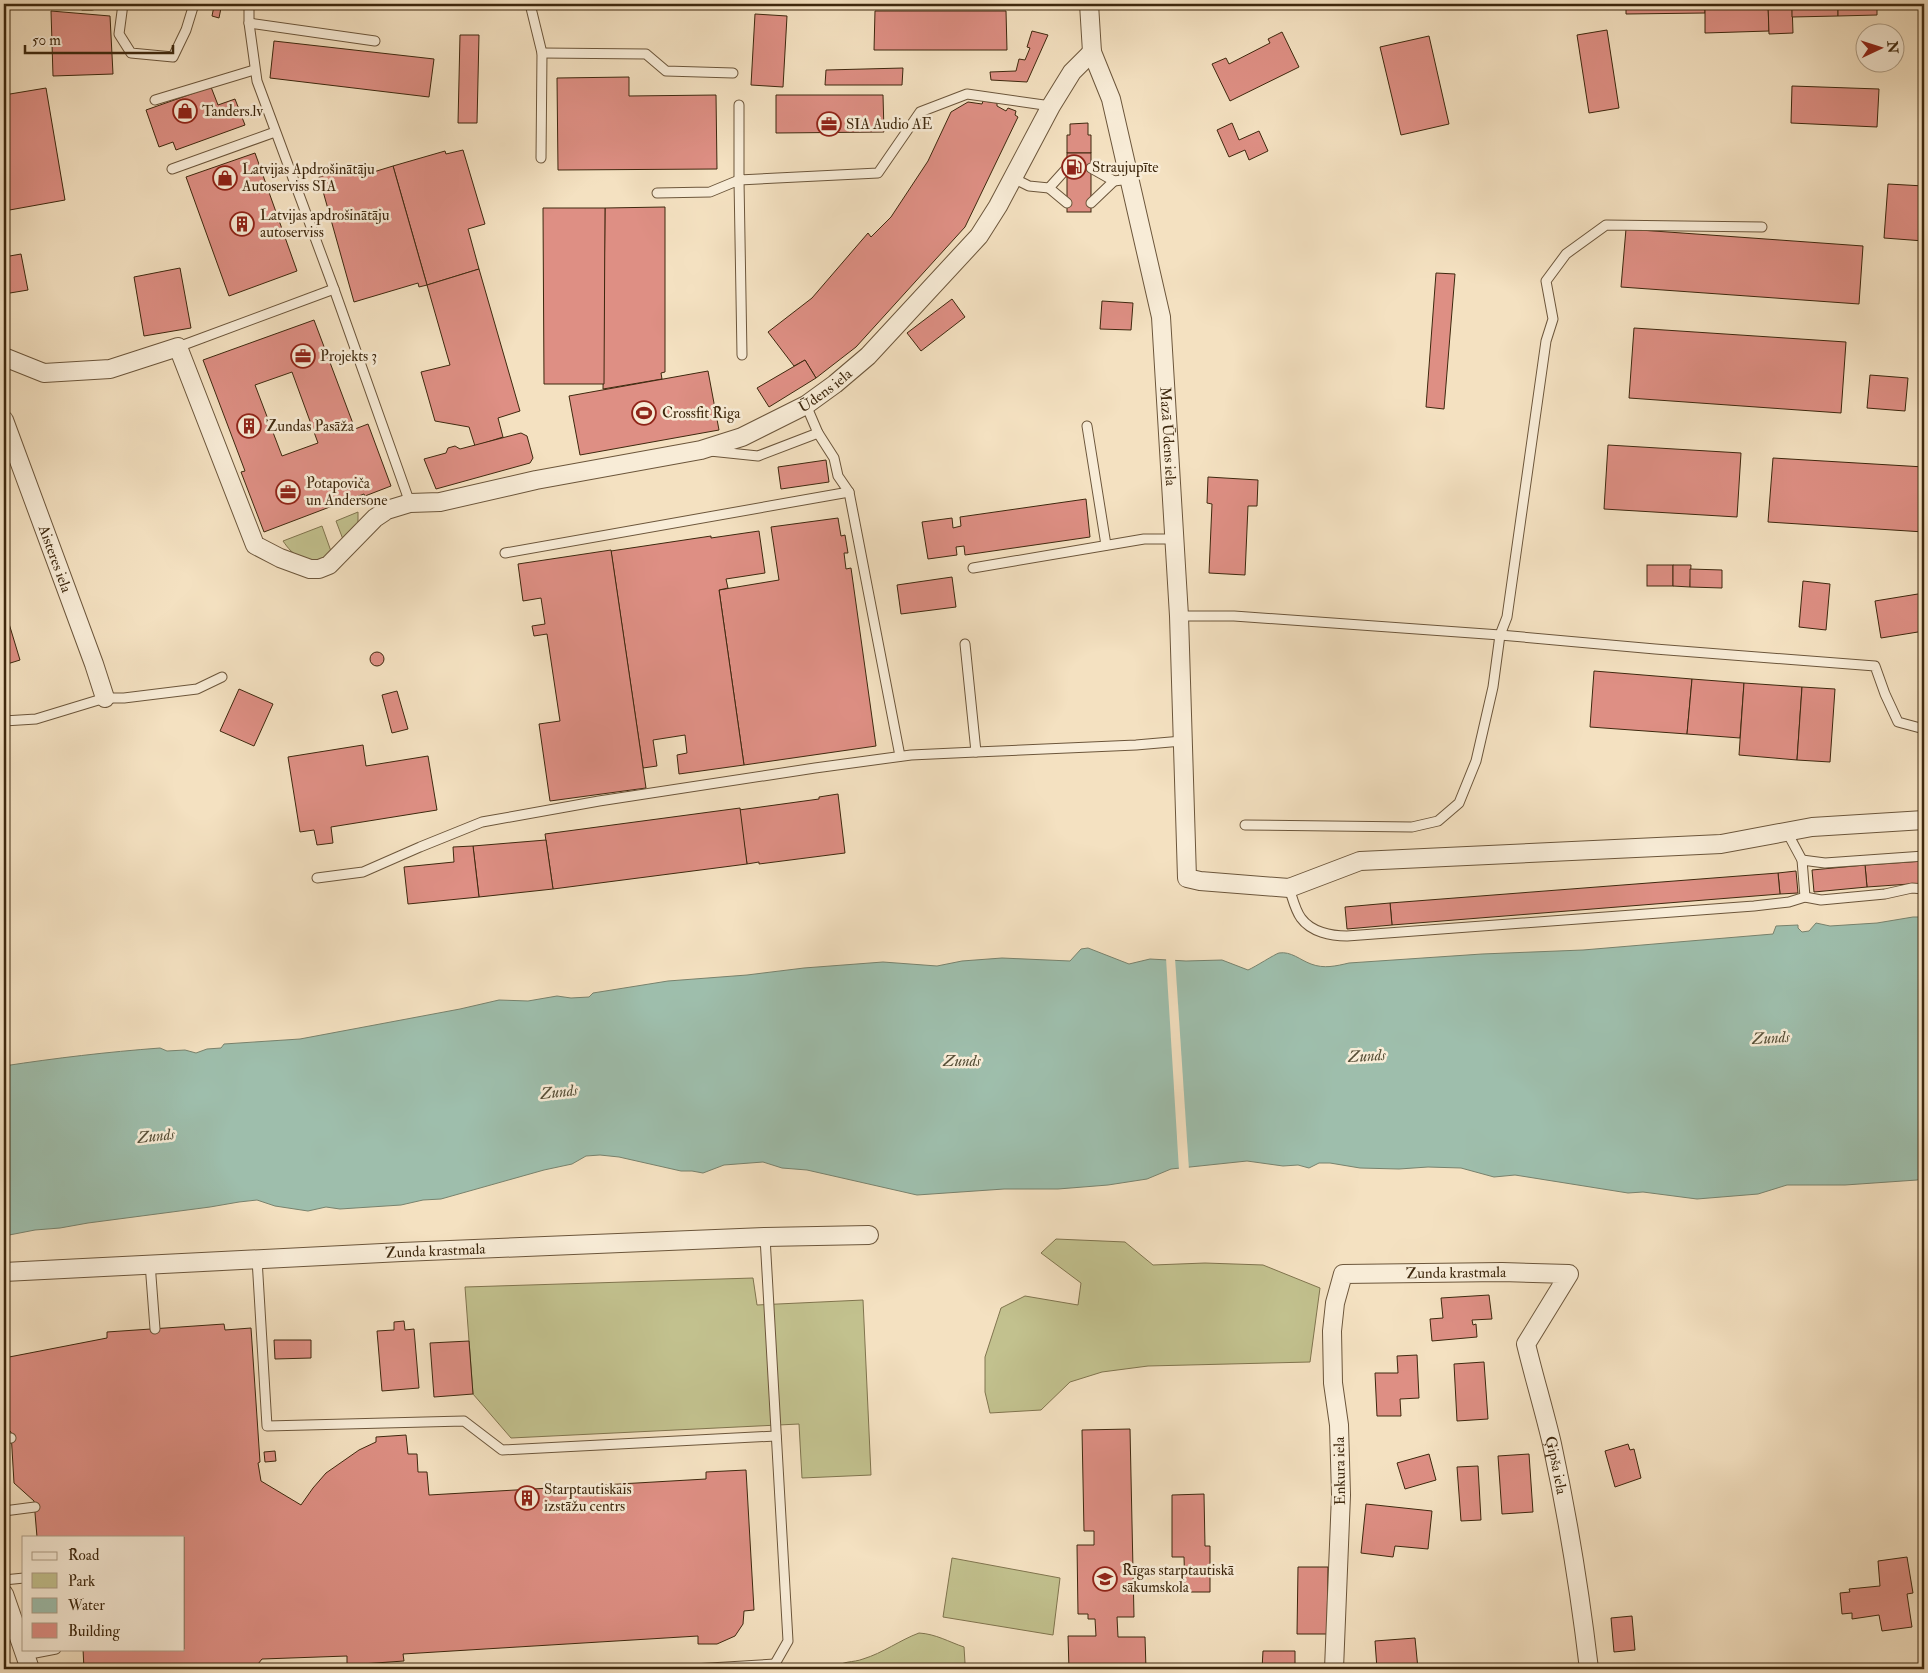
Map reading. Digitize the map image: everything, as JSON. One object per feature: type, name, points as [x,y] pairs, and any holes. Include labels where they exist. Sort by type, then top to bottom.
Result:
[{"type":"street","name":"Mazā Ūdens iela","points":[[1089,4],[1092,52],[1111,99],[1122,180],[1161,317],[1179,616],[1187,878],[1200,881],[1289,888]]},
{"type":"street","name":"Ūdens iela","points":[[178,347],[255,545],[287,561],[310,569],[319,569],[329,565],[375,518],[387,510],[410,503],[440,502],[536,480],[701,450],[742,437],[806,405],[868,356],[979,236],[998,206],[1051,106],[1072,72],[1092,52]]},
{"type":"street","points":[[4,358],[44,373],[110,369],[178,347]]},
{"type":"street","name":"Aisteres iela","points":[[4,420],[105,698]]},
{"type":"street","points":[[1289,888],[1360,860],[1721,844],[1812,827],[1924,820]]},
{"type":"street","name":"Zunda krastmala","points":[[4,1272],[150,1263],[765,1236],[869,1235]]},
{"type":"street","name":"Zunda krastmala","points":[[1344,1274],[1502,1272],[1570,1274]]},
{"type":"street","name":"Enkura iela","points":[[1334,1669],[1341,1495],[1339,1425],[1333,1383],[1332,1331],[1335,1303],[1344,1274]]},
{"type":"street","name":"Ģipša iela","points":[[1570,1274],[1526,1344],[1550,1435],[1565,1505],[1581,1599],[1589,1669]]},
{"type":"street","points":[[4,1594],[22,1647]]},
{"type":"street","points":[[23,1650],[27,1662]]},
{"type":"lane","points":[[123,4],[119,34],[131,53],[173,57],[186,30],[194,4]]},
{"type":"lane","points":[[249,4],[254,70],[410,503]]},
{"type":"lane","points":[[530,4],[542,54],[541,158]]},
{"type":"lane","points":[[249,23],[375,41]]},
{"type":"lane","points":[[542,54],[646,54],[666,71],[733,73]]},
{"type":"lane","points":[[155,100],[254,70]]},
{"type":"lane","points":[[657,193],[710,192],[739,180],[878,173],[920,112],[967,94],[1051,106]]},
{"type":"lane","points":[[739,105],[742,355]]},
{"type":"lane","points":[[172,169],[275,132]]},
{"type":"lane","points":[[1049,188],[1067,168]]},
{"type":"lane","points":[[1091,168],[1122,180]]},
{"type":"lane","points":[[1013,178],[1029,186],[1049,188],[1067,203]]},
{"type":"lane","points":[[1091,203],[1122,180]]},
{"type":"lane","points":[[1245,825],[1412,827],[1438,821],[1459,802],[1476,761],[1493,687],[1500,635],[1507,617],[1546,340],[1553,319],[1546,281],[1566,254],[1606,225],[1762,227]]},
{"type":"lane","points":[[178,347],[334,289]]},
{"type":"lane","points":[[806,405],[818,433],[834,458],[838,476],[849,492],[900,756]]},
{"type":"lane","points":[[1087,426],[1106,545]]},
{"type":"lane","points":[[701,450],[758,456],[818,433]]},
{"type":"lane","points":[[506,553],[849,492]]},
{"type":"lane","points":[[973,568],[1144,539],[1174,539]]},
{"type":"lane","points":[[1179,616],[1234,616],[1500,635],[1875,666],[1898,722],[1924,729]]},
{"type":"lane","points":[[966,644],[976,752]]},
{"type":"lane","points":[[4,721],[36,719],[105,698],[124,698],[197,689],[222,677]]},
{"type":"lane","points":[[317,878],[364,872],[482,822],[599,801],[900,756],[1136,745],[1182,740]]},
{"type":"lane","points":[[1787,832],[1802,860],[1805,897]]},
{"type":"lane","points":[[1802,860],[1825,864],[1924,856]]},
{"type":"lane","points":[[1289,888],[1300,917],[1316,930],[1334,936],[1754,906],[1790,902],[1805,897],[1821,900],[1885,894],[1912,888],[1924,889]]},
{"type":"lane","points":[[693,1669],[774,1667],[788,1641],[765,1236]]},
{"type":"lane","points":[[257,1259],[267,1426],[464,1421],[502,1450],[776,1436]]},
{"type":"lane","points":[[150,1263],[155,1329]]},
{"type":"lane","points":[[4,1511],[35,1507]]},
{"type":"lane","points":[[4,1580],[22,1578]]},
{"type":"lane","points":[[27,1662],[54,1650]]},
{"type":"green space","points":[[358,512],[358,527],[344,542],[336,521]]},
{"type":"green space","points":[[322,526],[332,554],[323,559],[312,560],[300,557],[291,551],[283,541]]},
{"type":"green space","points":[[1056,1239],[1125,1242],[1153,1265],[1205,1263],[1263,1265],[1320,1288],[1310,1362],[1148,1366],[1102,1372],[1070,1382],[1041,1410],[990,1413],[985,1392],[985,1357],[1001,1308],[1025,1296],[1078,1305],[1081,1283],[1041,1253]]},
{"type":"green space","points":[[753,1278],[757,1305],[863,1300],[871,1475],[802,1478],[799,1424],[511,1438],[473,1394],[465,1287]]},
{"type":"green space","points":[[952,1558],[1060,1578],[1053,1635],[943,1617]]},
{"type":"green space","points":[[919,1633],[937,1637],[964,1647],[965,1663],[963,1669],[835,1669],[844,1663],[878,1653]]},
{"type":"water","name":"Zunds","points":[[1924,917],[1924,1177],[1917,1180],[1845,1185],[1787,1185],[1758,1194],[1697,1199],[1643,1192],[1628,1193],[1515,1175],[1494,1177],[1461,1168],[1360,1168],[1319,1163],[1309,1168],[1298,1165],[1283,1166],[1247,1161],[1171,1169],[1147,1179],[1108,1185],[917,1195],[807,1170],[782,1168],[763,1162],[724,1165],[703,1173],[681,1171],[619,1157],[600,1155],[586,1156],[572,1164],[441,1199],[423,1200],[401,1205],[340,1209],[326,1207],[308,1211],[275,1206],[257,1200],[35,1230],[4,1236],[4,1066],[160,1048],[167,1051],[185,1050],[196,1053],[207,1049],[221,1048],[224,1044],[300,1039],[499,1000],[528,1001],[557,996],[571,998],[589,997],[593,993],[668,981],[747,975],[804,968],[883,962],[937,966],[962,961],[1002,958],[1070,961],[1081,949],[1088,948],[1129,964],[1150,959],[1222,960],[1248,970],[1279,953],[1291,955],[1316,966],[1330,966],[1482,954],[1583,950],[1773,934],[1776,926],[1798,925],[1802,932],[1809,931],[1816,923],[1830,926],[1877,923]]},
{"type":"pier","points":[[1166,958],[1175,958],[1189,1170],[1179,1170]]},
{"type":"building","points":[[72,4],[107,4],[102,8],[82,10]]},
{"type":"building","points":[[1626,4],[1705,4],[1705,13],[1626,14]]},
{"type":"building","points":[[1705,4],[1768,4],[1769,31],[1705,33]]},
{"type":"building","points":[[1768,4],[1792,4],[1793,33],[1769,34]]},
{"type":"building","points":[[1792,4],[1838,4],[1838,16],[1792,17]]},
{"type":"building","points":[[1838,4],[1877,4],[1877,15],[1838,16]]},
{"type":"building","points":[[214,6],[221,8],[219,18],[212,16]]},
{"type":"building","points":[[51,11],[110,16],[113,74],[53,76]]},
{"type":"building","points":[[875,11],[1006,11],[1007,50],[874,50]]},
{"type":"building","points":[[755,14],[787,16],[783,87],[751,85]]},
{"type":"building","points":[[1607,30],[1619,108],[1589,113],[1577,35]]},
{"type":"building","points":[[1032,31],[1048,35],[1027,82],[991,80],[990,72],[1016,71],[1019,59],[1025,60],[1030,48],[1027,47]]},
{"type":"building","points":[[1282,32],[1299,67],[1230,101],[1212,64],[1226,58],[1229,64],[1270,43],[1268,39]]},
{"type":"building","points":[[460,35],[479,35],[477,123],[458,123]]},
{"type":"building","points":[[1429,36],[1449,124],[1401,135],[1380,47]]},
{"type":"building","points":[[274,41],[434,59],[429,97],[270,78]]},
{"type":"building","points":[[903,68],[902,85],[825,85],[826,70]]},
{"type":"building","points":[[629,77],[629,96],[716,95],[717,169],[558,170],[557,78]]},
{"type":"building","points":[[1792,86],[1879,89],[1877,127],[1791,123]]},
{"type":"building","points":[[211,87],[218,105],[235,99],[245,125],[176,150],[173,142],[159,147],[146,110]]},
{"type":"building","points":[[46,88],[65,200],[4,211],[4,95]]},
{"type":"building","points":[[776,95],[883,95],[884,132],[776,133]]},
{"type":"building","points":[[983,101],[997,103],[997,106],[1006,111],[1008,108],[1016,111],[1015,115],[1018,117],[965,227],[856,347],[816,378],[805,360],[794,366],[768,332],[812,298],[868,233],[871,237],[891,217],[928,161],[951,112],[968,102],[982,104]]},
{"type":"building","points":[[1088,123],[1088,135],[1091,135],[1091,153],[1067,153],[1067,135],[1070,135],[1070,124]]},
{"type":"building","points":[[1232,123],[1239,140],[1259,131],[1268,151],[1249,160],[1245,150],[1229,157],[1217,130]]},
{"type":"building","points":[[463,150],[485,224],[468,229],[479,269],[427,285],[393,166],[445,151],[446,154]]},
{"type":"building","name":"Latvijas apdrošinātāju autoserviss","points":[[255,153],[297,271],[229,296],[186,177]]},
{"type":"building","points":[[1067,153],[1091,153],[1091,212],[1067,212]]},
{"type":"building","points":[[364,163],[367,174],[393,166],[427,285],[419,287],[418,283],[354,302],[319,177]]},
{"type":"building","points":[[1888,184],[1924,186],[1924,241],[1884,238]]},
{"type":"building","points":[[665,207],[665,372],[661,373],[662,379],[603,389],[605,208]]},
{"type":"building","points":[[543,208],[605,208],[604,384],[544,384]]},
{"type":"building","points":[[1626,229],[1863,246],[1859,304],[1621,287]]},
{"type":"building","points":[[21,254],[28,290],[4,294],[4,257]]},
{"type":"building","points":[[180,268],[191,328],[144,336],[134,277]]},
{"type":"building","points":[[479,269],[520,411],[498,418],[503,437],[475,446],[469,427],[435,421],[421,372],[450,365],[427,285]]},
{"type":"building","points":[[1436,273],[1455,274],[1444,409],[1426,407]]},
{"type":"building","points":[[952,299],[965,317],[921,351],[907,333]]},
{"type":"building","points":[[1102,301],[1133,303],[1131,330],[1100,329]]},
{"type":"building","name":"Zundas Pasāža","points":[[314,320],[355,429],[368,424],[391,486],[365,496],[364,494],[264,532],[241,472],[245,471],[203,360]],"holes":[[[292,372],[318,443],[282,456],[255,385]]]},
{"type":"building","points":[[1634,328],[1846,342],[1841,413],[1629,398]]},
{"type":"building","points":[[805,360],[816,378],[769,407],[757,388]]},
{"type":"building","name":"Crossfit Riga","points":[[708,371],[719,430],[580,455],[569,396]]},
{"type":"building","points":[[1870,375],[1908,378],[1905,411],[1867,408]]},
{"type":"building","points":[[521,433],[527,436],[533,458],[530,463],[436,489],[424,459],[446,453],[448,448],[455,446],[460,449]]},
{"type":"building","points":[[1608,445],[1741,453],[1737,517],[1604,509]]},
{"type":"building","points":[[1773,458],[1924,467],[1924,532],[1768,522]]},
{"type":"building","points":[[826,460],[829,482],[781,489],[778,467]]},
{"type":"building","points":[[1208,477],[1258,480],[1257,506],[1248,506],[1245,575],[1209,573],[1212,504],[1207,503]]},
{"type":"building","points":[[1086,499],[1090,537],[965,555],[964,546],[956,547],[957,555],[928,559],[922,522],[952,518],[953,528],[961,526],[960,517]]},
{"type":"building","points":[[838,518],[841,536],[845,535],[848,553],[844,553],[846,569],[851,568],[876,746],[744,765],[719,590],[779,580],[771,527]]},
{"type":"building","points":[[759,531],[765,573],[726,579],[728,588],[719,590],[744,765],[679,774],[677,755],[687,753],[685,735],[653,740],[657,766],[643,768],[611,551]]},
{"type":"building","points":[[611,550],[646,788],[550,801],[539,724],[560,721],[547,634],[534,636],[532,626],[545,624],[541,598],[523,601],[518,564]]},
{"type":"building","points":[[1647,565],[1673,565],[1673,586],[1647,586]]},
{"type":"building","points":[[1673,565],[1691,565],[1690,587],[1673,586]]},
{"type":"building","points":[[1690,569],[1722,570],[1722,588],[1690,587]]},
{"type":"building","points":[[952,577],[956,607],[901,614],[897,585]]},
{"type":"building","points":[[1803,581],[1830,584],[1826,630],[1799,627]]},
{"type":"building","points":[[1924,593],[1924,631],[1881,638],[1875,601]]},
{"type":"building","points":[[4,607],[20,660],[4,665]]},
{"type":"building","points":[[377,652],[382,654],[384,659],[382,664],[377,666],[372,664],[370,659],[372,654]]},
{"type":"building","points":[[1594,671],[1692,679],[1687,734],[1590,727]]},
{"type":"building","points":[[1692,679],[1744,683],[1740,738],[1687,734]]},
{"type":"building","points":[[1744,683],[1802,687],[1797,760],[1739,755]]},
{"type":"building","points":[[1802,687],[1835,689],[1830,762],[1797,760]]},
{"type":"building","points":[[239,689],[273,704],[254,746],[220,731]]},
{"type":"building","points":[[397,691],[408,729],[392,733],[382,695]]},
{"type":"building","points":[[363,745],[366,766],[428,756],[437,810],[331,827],[333,843],[317,845],[314,830],[300,832],[288,757]]},
{"type":"building","points":[[838,794],[845,853],[747,864],[739,810],[819,799],[819,797]]},
{"type":"building","points":[[740,808],[747,864],[553,889],[545,834]]},
{"type":"building","points":[[546,840],[553,889],[479,897],[473,846]]},
{"type":"building","points":[[473,846],[479,897],[408,904],[404,867],[454,862],[453,847]]},
{"type":"building","points":[[1924,861],[1924,883],[1867,887],[1865,865]]},
{"type":"building","points":[[1865,865],[1867,887],[1814,892],[1812,870]]},
{"type":"building","points":[[1796,871],[1798,893],[1780,894],[1778,873]]},
{"type":"building","points":[[1778,873],[1780,894],[1392,925],[1390,903]]},
{"type":"building","points":[[1390,903],[1392,925],[1347,929],[1345,907]]},
{"type":"building","points":[[1489,1295],[1492,1319],[1472,1320],[1473,1325],[1476,1324],[1477,1337],[1432,1341],[1430,1319],[1443,1318],[1441,1298]]},
{"type":"building","points":[[404,1321],[405,1330],[414,1329],[419,1388],[382,1391],[377,1331],[394,1330],[394,1322]]},
{"type":"building","name":"Starptautiskais izstāžu centrs","points":[[224,1324],[225,1330],[251,1328],[260,1462],[258,1463],[261,1481],[301,1505],[326,1473],[359,1450],[376,1442],[376,1437],[406,1435],[408,1454],[417,1454],[418,1472],[427,1472],[429,1495],[706,1479],[706,1472],[746,1470],[754,1610],[744,1611],[743,1624],[735,1636],[717,1644],[698,1644],[698,1636],[403,1654],[404,1661],[347,1665],[347,1656],[262,1659],[254,1669],[84,1669],[83,1650],[185,1650],[185,1536],[37,1536],[34,1501],[14,1483],[11,1432],[4,1426],[4,1358],[107,1338],[107,1332]]},
{"type":"building","points":[[274,1340],[311,1340],[311,1358],[275,1359]]},
{"type":"building","points":[[469,1341],[473,1394],[434,1397],[430,1343]]},
{"type":"building","points":[[1417,1355],[1419,1398],[1400,1399],[1401,1416],[1377,1416],[1375,1373],[1398,1373],[1397,1356]]},
{"type":"building","points":[[1484,1362],[1488,1419],[1457,1421],[1454,1364]]},
{"type":"building","name":"Rīgas starptautiskā sākumskola","points":[[1130,1429],[1134,1617],[1117,1617],[1118,1637],[1145,1637],[1146,1669],[1069,1669],[1068,1636],[1096,1636],[1095,1619],[1088,1619],[1088,1614],[1078,1614],[1077,1545],[1094,1545],[1094,1531],[1084,1531],[1082,1430]]},
{"type":"building","points":[[1628,1444],[1630,1450],[1634,1449],[1641,1478],[1615,1487],[1605,1451]]},
{"type":"building","points":[[275,1451],[276,1461],[265,1462],[264,1452]]},
{"type":"building","points":[[1429,1454],[1436,1480],[1405,1489],[1397,1463]]},
{"type":"building","points":[[1529,1454],[1533,1512],[1502,1514],[1498,1456]]},
{"type":"building","points":[[1478,1466],[1481,1520],[1461,1521],[1457,1467]]},
{"type":"building","points":[[1204,1494],[1205,1546],[1210,1546],[1210,1592],[1185,1592],[1184,1557],[1172,1557],[1172,1495]]},
{"type":"building","points":[[1366,1504],[1432,1511],[1428,1549],[1395,1546],[1393,1557],[1361,1553]]},
{"type":"building","points":[[1907,1557],[1913,1593],[1907,1594],[1912,1627],[1882,1631],[1879,1615],[1852,1619],[1852,1613],[1842,1614],[1840,1593],[1850,1592],[1849,1589],[1880,1586],[1878,1561]]},
{"type":"building","points":[[1298,1567],[1328,1567],[1327,1634],[1297,1634]]},
{"type":"building","points":[[1632,1616],[1635,1650],[1614,1652],[1611,1618]]},
{"type":"building","points":[[1415,1638],[1418,1669],[1377,1669],[1375,1641]]},
{"type":"building","points":[[1263,1651],[1295,1651],[1295,1669],[1262,1669]]},
{"type":"place","name":"Tanders.lv","points":[[185,111]]},
{"type":"place","name":"SIA Audio AE","points":[[829,124]]},
{"type":"place","name":"Straujupīte","points":[[1074,167]]},
{"type":"place","name":"Latvijas Apdrošinātāju Autoserviss SIA","points":[[225,178]]},
{"type":"place","name":"Latvijas apdrošinātāju autoserviss","points":[[242,224]]},
{"type":"place","name":"Projekts 3","points":[[303,356]]},
{"type":"place","name":"Crossfit Riga","points":[[644,413]]},
{"type":"place","name":"Zundas Pasāža","points":[[249,426]]},
{"type":"place","name":"Potapoviča un Andersone","points":[[288,492]]},
{"type":"place","name":"Starptautiskais izstāžu centrs","points":[[527,1498]]},
{"type":"place","name":"Rīgas starptautiskā sākumskola","points":[[1105,1579]]}]
